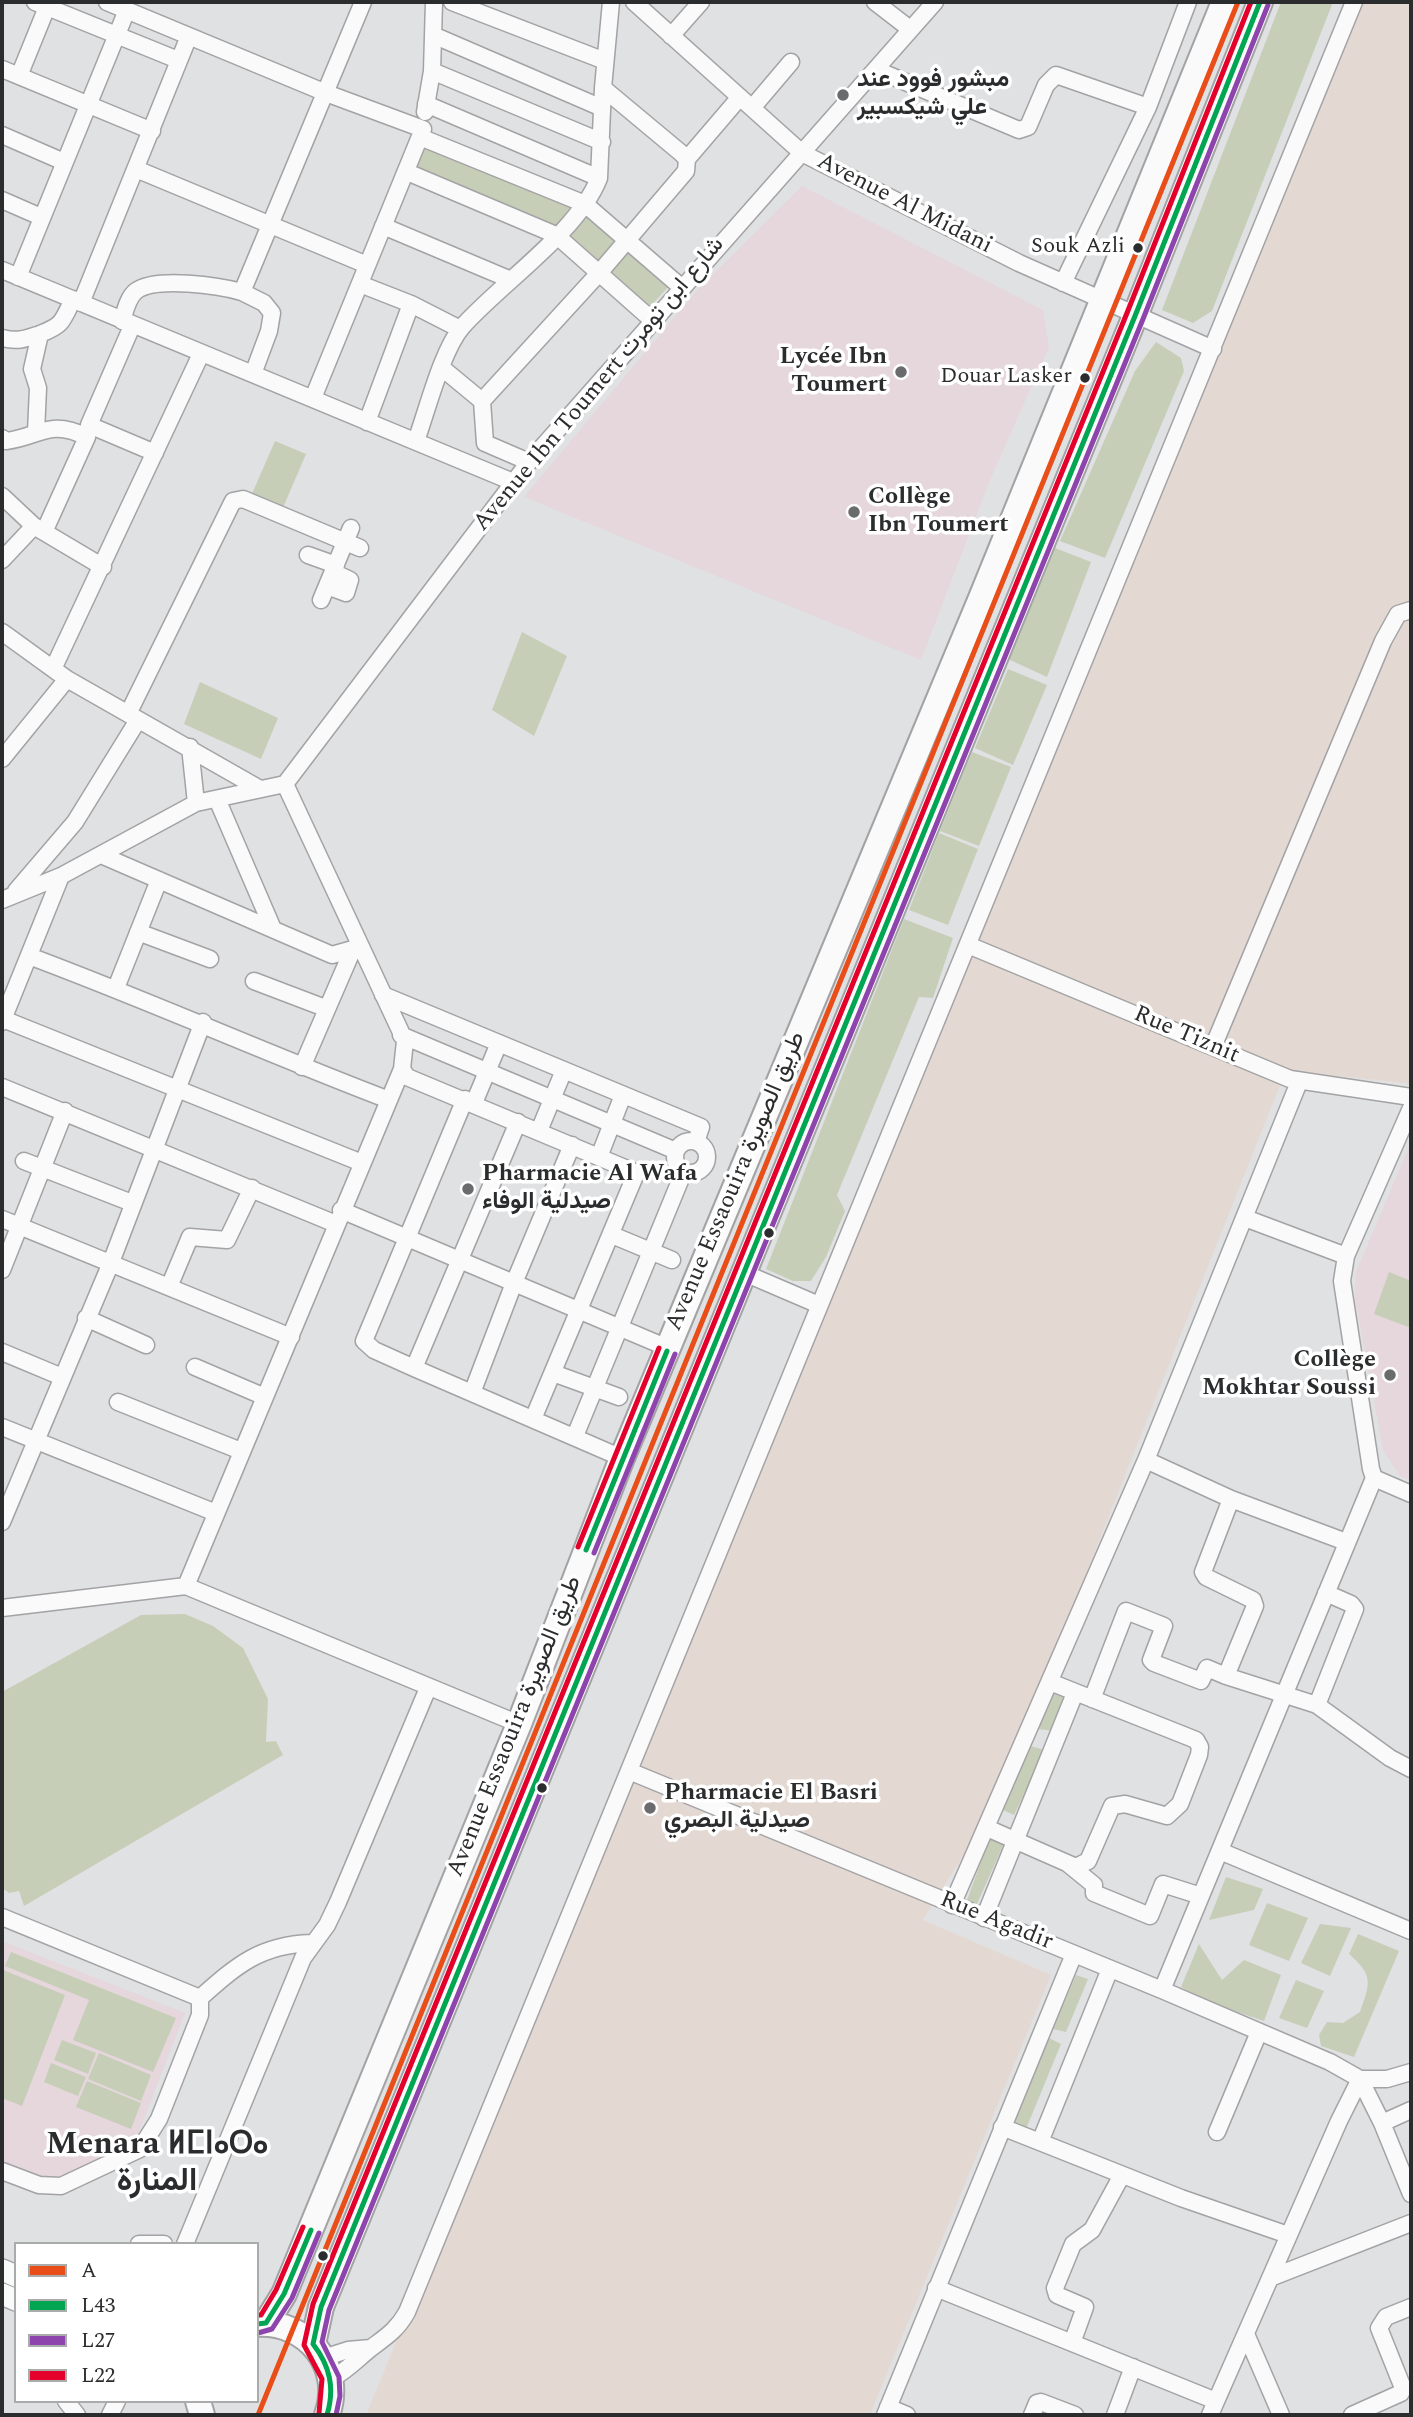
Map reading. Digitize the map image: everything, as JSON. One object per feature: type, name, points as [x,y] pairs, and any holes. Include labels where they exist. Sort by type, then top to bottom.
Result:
[{"type":"main road","name":"Avenue Essaouira طريق الصويرة","points":[[261,2323],[284,2294],[519,1724],[622,1458],[975,611],[1224,2]]},
{"type":"main road","name":"Avenue Essaouira طريق الصويرة","points":[[332,2412],[322,2360],[321,2307],[1135,316],[1260,2]]},
{"type":"main road","points":[[261,2323],[291,2329],[322,2360]]},
{"type":"street","points":[[107,2],[585,204],[681,287]]},
{"type":"street","points":[[242,292],[363,2]]},
{"type":"street","points":[[313,398],[421,133],[432,71],[434,2]]},
{"type":"street","points":[[452,2],[605,61]]},
{"type":"street","name":"Avenue Al Midani","points":[[634,2],[802,153],[1100,301],[1213,349]]},
{"type":"street","points":[[671,36],[701,2]]},
{"type":"street","points":[[875,2],[910,29]]},
{"type":"street","name":"Avenue Ibn Toumert شارع ابن تومرت","points":[[285,784],[528,462],[935,2]]},
{"type":"street","points":[[1063,283],[1147,107],[1188,2]]},
{"type":"street","points":[[322,2360],[353,2366],[371,2348],[388,2338],[407,2312],[1354,2]]},
{"type":"street","points":[[416,441],[442,368],[460,329],[585,204],[599,178],[606,4]]},
{"type":"street","points":[[19,76],[41,5],[72,9],[117,35],[178,60]]},
{"type":"street","points":[[18,277],[127,10]]},
{"type":"street","points":[[433,35],[602,108]]},
{"type":"street","points":[[2,338],[28,340],[58,327],[77,301],[136,169],[189,36]]},
{"type":"street","points":[[482,401],[628,241],[687,171],[687,159],[791,62]]},
{"type":"street","points":[[2,69],[152,131]]},
{"type":"street","points":[[877,70],[1019,130],[1028,127],[1046,85],[1056,75],[1147,107]]},
{"type":"street","points":[[432,71],[602,142]]},
{"type":"street","points":[[603,88],[687,159]]},
{"type":"street","points":[[426,104],[599,178]]},
{"type":"street","points":[[2,135],[64,162]]},
{"type":"street","points":[[136,169],[270,227],[367,265]]},
{"type":"street","points":[[407,172],[556,235],[652,320]]},
{"type":"street","points":[[2,200],[41,217]]},
{"type":"street","points":[[383,226],[511,280]]},
{"type":"street","points":[[2,270],[513,482]]},
{"type":"street","points":[[2,560],[39,529],[88,431],[127,323],[133,293],[144,287],[188,284],[242,292],[264,303],[272,313],[270,331],[253,374]]},
{"type":"street","points":[[360,284],[411,304],[460,329]]},
{"type":"street","points":[[367,422],[411,304]]},
{"type":"street","points":[[36,432],[38,388],[32,369],[40,334]]},
{"type":"street","points":[[53,669],[201,354]]},
{"type":"street","points":[[442,368],[482,401],[485,443],[528,462]]},
{"type":"street","points":[[2,438],[6,441],[26,439],[47,428],[68,427],[155,453]]},
{"type":"street","points":[[2,496],[39,529],[103,567]]},
{"type":"street","points":[[8,896],[75,822],[133,717],[233,500],[243,499],[352,540],[329,580],[308,555]]},
{"type":"street","points":[[1213,1048],[1383,641],[1398,614],[1411,610]]},
{"type":"street","points":[[2,632],[67,679],[260,789]]},
{"type":"street","points":[[2,759],[67,679]]},
{"type":"street","points":[[190,747],[196,803]]},
{"type":"street","points":[[8,896],[61,876],[196,803],[285,784],[356,948],[405,1041],[405,1073]]},
{"type":"street","points":[[217,799],[273,929]]},
{"type":"street","points":[[101,855],[332,955],[356,948]]},
{"type":"street","points":[[61,876],[2,1020],[362,1163]]},
{"type":"street","points":[[116,988],[159,880]]},
{"type":"street","points":[[138,932],[210,959]]},
{"type":"street","name":"Rue Tiznit","points":[[968,945],[1299,1082],[1411,1097]]},
{"type":"street","points":[[302,1067],[325,1008],[356,948]]},
{"type":"street","points":[[29,956],[116,988],[302,1067],[389,1100]]},
{"type":"street","points":[[254,981],[325,1008]]},
{"type":"street","points":[[383,995],[701,1127],[696,1142]]},
{"type":"street","points":[[186,1586],[362,1163],[430,1016]]},
{"type":"street","points":[[2,1522],[6,1499],[35,1441],[110,1265],[203,1023]]},
{"type":"street","points":[[401,1035],[676,1151]]},
{"type":"street","points":[[499,1044],[469,1101],[406,1237],[364,1341],[374,1350],[622,1458]]},
{"type":"street","points":[[540,1131],[564,1070]]},
{"type":"street","points":[[405,1073],[632,1171],[635,1176],[533,1419]]},
{"type":"street","points":[[952,1905],[1146,1460],[1299,1082]]},
{"type":"street","points":[[2,1087],[252,1188],[406,1237],[668,1348]]},
{"type":"street","points":[[599,1157],[623,1095]]},
{"type":"street","points":[[1162,1990],[1374,1478],[1348,1336],[1342,1281],[1346,1256],[1411,1108]]},
{"type":"street","points":[[2,1270],[65,1111]]},
{"type":"street","points":[[414,1368],[518,1122]]},
{"type":"street","points":[[684,1142],[696,1142],[706,1150],[706,1163],[697,1172],[684,1171],[675,1159],[676,1151],[684,1142]]},
{"type":"street","points":[[472,1393],[514,1283],[572,1145]]},
{"type":"street","points":[[24,1160],[132,1203]]},
{"type":"street","points":[[575,1436],[684,1171]]},
{"type":"street","points":[[169,1287],[190,1237],[227,1240],[252,1188]]},
{"type":"street","points":[[1245,1218],[1346,1256]]},
{"type":"street","points":[[2,1219],[291,1337]]},
{"type":"street","points":[[612,1235],[672,1260]]},
{"type":"street","points":[[742,1272],[819,1306]]},
{"type":"street","points":[[86,1318],[146,1345]]},
{"type":"street","points":[[2,1352],[62,1377]]},
{"type":"street","points":[[195,1367],[265,1397]]},
{"type":"street","points":[[553,1373],[619,1398]]},
{"type":"street","points":[[118,1402],[241,1451]]},
{"type":"street","points":[[2,1427],[216,1513]]},
{"type":"street","points":[[1146,1460],[1231,1499],[1346,1542]]},
{"type":"street","points":[[1374,1478],[1411,1494]]},
{"type":"street","points":[[1226,1676],[1255,1606],[1253,1600],[1206,1577],[1203,1572],[1231,1499]]},
{"type":"street","points":[[2,1608],[186,1586],[519,1724]]},
{"type":"street","points":[[1317,1705],[1355,1609],[1351,1604],[1326,1593]]},
{"type":"street","points":[[1092,1699],[1126,1611],[1164,1626],[1152,1660],[1154,1663],[1200,1681],[1207,1668],[1285,1697],[1317,1705],[1390,1758],[1411,1769]]},
{"type":"street","points":[[987,1828],[1076,1867],[1088,1861],[1108,1813],[1119,1802],[1159,1816],[1174,1812],[1199,1755],[1198,1743],[1190,1737],[1050,1682]]},
{"type":"street","points":[[186,2242],[312,1943],[327,1925],[338,1902],[428,1688]]},
{"type":"street","points":[[984,1918],[1075,1693]]},
{"type":"street","name":"Rue Agadir","points":[[629,1771],[1162,1990],[1330,2062],[1360,2080]]},
{"type":"street","points":[[1220,1851],[1411,1931]]},
{"type":"street","points":[[1067,1863],[1094,1885],[1094,1893],[1150,1916],[1163,1884],[1201,1896]]},
{"type":"street","points":[[2,1917],[200,1998]]},
{"type":"street","points":[[200,1998],[222,1978],[270,1948],[312,1943]]},
{"type":"street","points":[[908,2415],[887,2411],[1074,1954]]},
{"type":"street","points":[[1040,2142],[1110,1969]]},
{"type":"street","points":[[2,2171],[39,2185],[61,2186],[140,2149],[159,2119],[201,2015],[200,1998]]},
{"type":"street","points":[[1217,2132],[1259,2032]]},
{"type":"street","points":[[1360,2080],[1387,2079],[1411,2072]]},
{"type":"street","points":[[936,2288],[1133,2367],[1213,2408],[1288,2235],[1360,2080]]},
{"type":"street","points":[[1360,2080],[1382,2123],[1411,2194]]},
{"type":"street","points":[[1382,2123],[1411,2110]]},
{"type":"street","points":[[1002,2127],[1122,2175],[1288,2235]]},
{"type":"street","points":[[1072,2343],[1085,2307],[1057,2295],[1055,2288],[1073,2244],[1092,2230],[1122,2175]]},
{"type":"street","points":[[1270,2278],[1411,2223]]},
{"type":"street","points":[[1352,2415],[1401,2393],[1403,2388],[1379,2328],[1386,2317],[1411,2307]]},
{"type":"street","points":[[1246,2334],[1281,2415]]},
{"type":"street","points":[[1115,2415],[1133,2367]]},
{"type":"street","points":[[1032,2415],[1038,2402],[1075,2415]]},
{"type":"shaded area","points":[[1361,2],[1411,2],[1411,1084],[1286,1070],[1028,1720],[983,1824],[923,1920],[1051,1975],[870,2415],[366,2415]]},
{"type":"shaded area","points":[[802,186],[1043,310],[1049,347],[990,480],[921,660],[524,497],[698,289]]},
{"type":"shaded area","name":"Collège Mokhtar Soussi","points":[[1411,1142],[1411,1480],[1400,1476],[1383,1450],[1355,1299],[1356,1272]]},
{"type":"shaded area","points":[[2,1941],[185,2013],[136,2139],[53,2183],[2,2167]]},
{"type":"green space","points":[[1281,2],[1333,2],[1212,311],[1193,323],[1162,310]]},
{"type":"green space","points":[[424,139],[578,206],[555,231],[413,170]]},
{"type":"green space","points":[[584,212],[621,241],[603,269],[564,235]]},
{"type":"green space","points":[[629,248],[669,286],[648,309],[609,272]]},
{"type":"green space","points":[[1156,342],[1181,358],[1184,371],[1105,558],[1060,541],[1135,371]]},
{"type":"green space","points":[[275,441],[306,454],[282,510],[251,496]]},
{"type":"green space","points":[[1050,546],[1091,562],[1047,677],[1008,659]]},
{"type":"green space","points":[[522,632],[567,656],[534,736],[492,710]]},
{"type":"green space","points":[[1008,669],[1047,685],[1013,765],[975,748]]},
{"type":"green space","points":[[200,682],[278,718],[261,759],[184,724]]},
{"type":"green space","points":[[972,752],[1011,767],[979,846],[940,831]]},
{"type":"green space","points":[[939,833],[978,849],[948,925],[909,910]]},
{"type":"green space","points":[[904,919],[953,938],[933,998],[919,997],[837,1195],[845,1211],[826,1257],[811,1281],[793,1281],[766,1269]]},
{"type":"green space","points":[[1389,1272],[1411,1281],[1411,1328],[1374,1314]]},
{"type":"green space","points":[[185,1614],[213,1626],[243,1648],[268,1699],[266,1742],[276,1741],[283,1755],[24,1906],[19,1891],[9,1893],[2,1888],[2,1692],[141,1615]]},
{"type":"green space","points":[[1055,1689],[1065,1699],[1053,1731],[1038,1729]]},
{"type":"green space","points":[[1030,1746],[1045,1750],[1014,1815],[1003,1810]]},
{"type":"green space","points":[[990,1837],[1005,1841],[977,1904],[966,1903]]},
{"type":"green space","points":[[1226,1877],[1263,1889],[1254,1910],[1209,1920]]},
{"type":"green space","points":[[1267,1903],[1308,1918],[1289,1961],[1249,1945]]},
{"type":"green space","points":[[1320,1924],[1351,1928],[1330,1976],[1301,1963]]},
{"type":"green space","points":[[1358,1934],[1399,1951],[1354,2057],[1321,2046],[1319,2035],[1327,2022],[1343,2023],[1360,2012],[1368,1980],[1363,1968],[1349,1954]]},
{"type":"green space","points":[[1199,1944],[1222,1980],[1244,1960],[1281,1975],[1264,2021],[1210,2003],[1181,1987]]},
{"type":"green space","points":[[11,1952],[176,2018],[153,2072],[73,2040],[89,2000],[5,1966]]},
{"type":"green space","points":[[3,1970],[65,1995],[22,2106],[2,2098]]},
{"type":"green space","points":[[1076,1975],[1088,1979],[1066,2032],[1053,2029]]},
{"type":"green space","points":[[1296,1980],[1324,1991],[1307,2028],[1279,2018]]},
{"type":"green space","points":[[1049,2038],[1061,2044],[1026,2129],[1012,2125]]},
{"type":"green space","points":[[62,2040],[96,2053],[88,2074],[54,2060]]},
{"type":"green space","points":[[99,2053],[151,2075],[141,2101],[88,2079]]},
{"type":"green space","points":[[51,2063],[86,2077],[78,2096],[44,2082]]},
{"type":"green space","points":[[87,2081],[141,2103],[131,2129],[76,2107]]},
{"type":"transit line","name":"A","points":[[258,2415],[1238,2]]},
{"type":"transit line","name":"L22","points":[[319,2413],[322,2379],[304,2345],[313,2304],[1127,313],[1251,2]]},
{"type":"transit line","name":"L43","points":[[327,2415],[331,2386],[327,2369],[313,2344],[321,2307],[1135,316],[1260,2]]},
{"type":"transit line","name":"L27","points":[[336,2415],[340,2396],[339,2377],[322,2342],[329,2310],[1143,319],[1268,5]]},
{"type":"transit line","name":"L22","points":[[578,1547],[659,1348]]},
{"type":"transit line","name":"L43","points":[[586,1550],[667,1351]]},
{"type":"transit line","name":"L27","points":[[594,1553],[675,1354]]},
{"type":"transit line","name":"L22","points":[[259,2315],[276,2290],[303,2227]]},
{"type":"transit line","name":"L43","points":[[259,2324],[266,2323],[284,2294],[311,2230]]},
{"type":"transit line","name":"L27","points":[[259,2333],[272,2329],[292,2298],[319,2233]]},
{"type":"place","name":"مبشور فوود عند علي شيكسبير","points":[[843,95]]},
{"type":"place","name":"Souk Azli","points":[[1138,248]]},
{"type":"place","name":"Lycée Ibn Toumert","points":[[901,372]]},
{"type":"place","name":"Douar Lasker","points":[[1085,378]]},
{"type":"place","name":"Collège Ibn Toumert","points":[[854,512]]},
{"type":"place","name":"Pharmacie Al Wafa صيدلية الوفاء","points":[[468,1189]]},
{"type":"place","name":"Collège Mokhtar Soussi","points":[[1390,1375]]},
{"type":"place","name":"Pharmacie El Basri صيدلية البصري","points":[[650,1808]]},
{"type":"district","name":"Menara ⵍⵎⵏⴰⵔⴰ المنارة","points":[[157,2166]]}]
